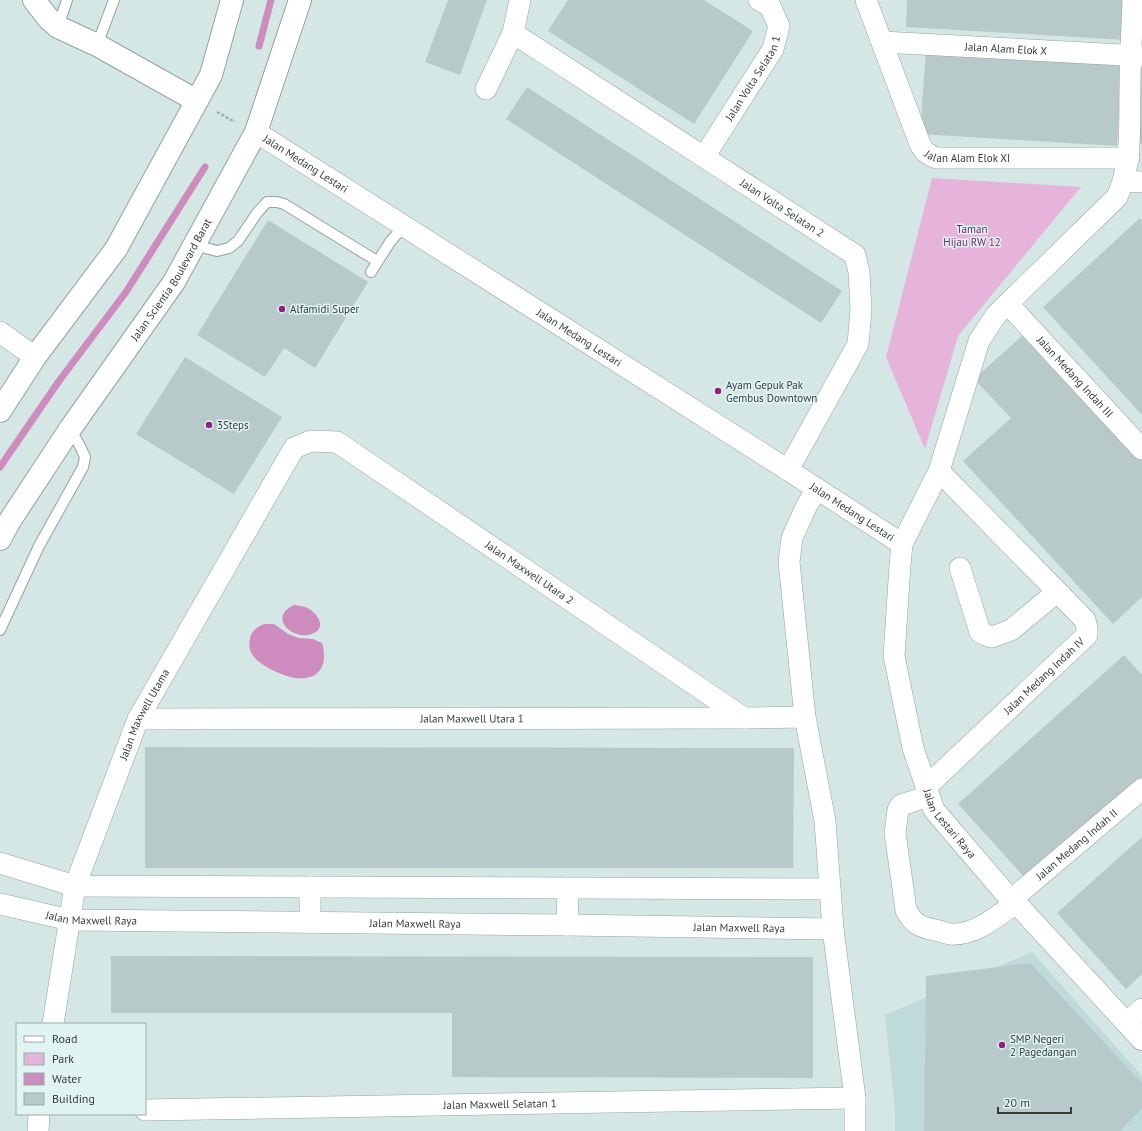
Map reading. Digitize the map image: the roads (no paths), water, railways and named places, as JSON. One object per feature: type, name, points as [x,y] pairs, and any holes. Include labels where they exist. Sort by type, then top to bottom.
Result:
[{"type":"street","points":[[34,0],[48,18],[58,27],[97,45],[197,101]]},
{"type":"street","points":[[0,411],[35,357],[116,249],[211,75],[232,0]]},
{"type":"street","name":"Jalan Scientia Boulevard Barat","points":[[0,538],[70,429],[174,282],[256,132],[300,0]]},
{"type":"street","points":[[486,89],[513,33],[520,0]]},
{"type":"street","name":"Jalan Volta Selatan 1","points":[[704,157],[773,49],[779,26],[770,6],[759,0]]},
{"type":"street","name":"Jalan Alam Elok XI","points":[[866,0],[924,152],[937,158],[1129,158]]},
{"type":"street","points":[[902,544],[939,471],[979,341],[996,315],[1117,197],[1135,185],[1129,158],[1136,55],[1134,0]]},
{"type":"street","name":"Jalan Volta Selatan 2","points":[[513,33],[855,255],[859,272],[861,310],[858,344],[788,470]]},
{"type":"street","name":"Jalan Alam Elok X","points":[[882,42],[1136,55]]},
{"type":"street","name":"Jalan Medang Lestari","points":[[256,132],[902,544]]},
{"type":"street","name":"Jalan Medang Indah III","points":[[1008,304],[1142,449]]},
{"type":"street","points":[[0,332],[35,357]]},
{"type":"street","name":"Jalan Maxwell Utara 2","points":[[311,441],[337,442],[744,718]]},
{"type":"street","name":"Jalan Maxwell Utama","points":[[54,1023],[75,886],[138,719],[294,448],[311,441]]},
{"type":"street","name":"Jalan Medang Indah IV","points":[[927,791],[1086,635],[1084,620],[939,471]]},
{"type":"street","points":[[817,490],[807,505],[792,538],[789,562],[804,717],[825,821],[833,929],[854,1098],[855,1131]]},
{"type":"street","name":"Jalan Lestari Raya","points":[[902,544],[894,656],[913,748],[934,810],[1013,901],[1142,1040]]},
{"type":"street","points":[[960,568],[980,632],[992,637],[1011,630],[1057,592]]},
{"type":"street","name":"Jalan Maxwell Utara 1","points":[[138,719],[804,717]]},
{"type":"street","name":"Jalan Medang Indah II","points":[[927,791],[901,805],[898,810],[895,833],[906,910],[911,920],[917,924],[931,930],[951,934],[968,932],[979,928],[1013,901],[1142,789]]},
{"type":"street","points":[[0,863],[75,886],[830,890]]},
{"type":"street","points":[[310,887],[310,922]]},
{"type":"street","points":[[567,925],[568,888]]},
{"type":"street","name":"Jalan Maxwell Raya","points":[[0,904],[70,920],[833,929]]},
{"type":"street","points":[[1127,1023],[1142,1009]]},
{"type":"street","name":"Jalan Maxwell Selatan 1","points":[[146,1110],[854,1098]]},
{"type":"street","points":[[38,1131],[39,1115]]},
{"type":"lane","points":[[58,27],[67,0]]},
{"type":"lane","points":[[97,45],[114,0]]},
{"type":"lane","points":[[194,245],[217,251],[229,248],[238,241],[257,212],[267,202],[277,202],[284,204],[377,261]]},
{"type":"lane","points":[[370,272],[390,242],[404,226]]},
{"type":"lane","points":[[0,630],[39,546],[83,467],[85,457],[70,429]]},
{"type":"water","points":[[294,605],[306,607],[318,617],[320,627],[318,630],[307,635],[299,635],[286,628],[283,622],[283,616],[286,610]]},
{"type":"water","points":[[264,624],[274,624],[288,634],[299,638],[313,639],[322,643],[324,650],[323,664],[317,674],[305,678],[286,676],[270,669],[258,661],[251,652],[250,641],[253,632]]},
{"type":"waterway","points":[[259,46],[271,0]]},
{"type":"waterway","points":[[0,467],[59,381],[126,292],[205,167]]},
{"type":"place","name":"Alfamidi Super","points":[[282,309]]},
{"type":"place","name":"Ayam Gepuk Pak Gembus Downtown","points":[[718,391]]},
{"type":"place","name":"3Steps","points":[[209,425]]},
{"type":"place","name":"SMP Negeri 2 Pagedangan","points":[[1002,1045]]},
{"type":"park label","name":"Taman Hijau RW 12","points":[[972,235]]}]
